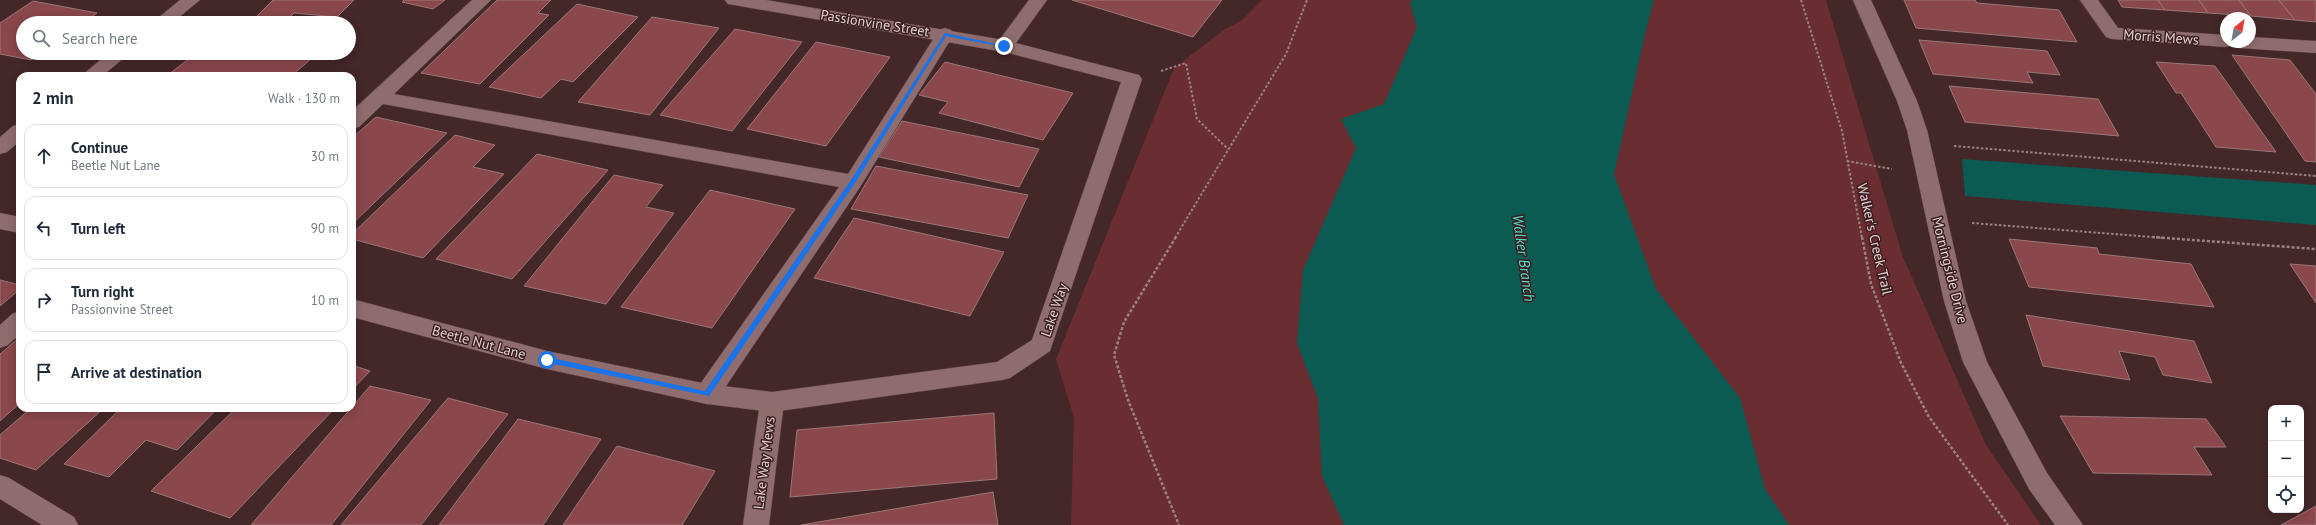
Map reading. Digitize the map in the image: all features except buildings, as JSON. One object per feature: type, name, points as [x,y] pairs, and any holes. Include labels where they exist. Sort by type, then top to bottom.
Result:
[{"type":"street","points":[[170,16],[191,0]]},
{"type":"street","points":[[356,118],[482,0]]},
{"type":"street","name":"Passionvine Street","points":[[734,0],[945,34],[1004,46],[1132,79]]},
{"type":"street","points":[[1004,46],[1038,0]]},
{"type":"street","name":"Morningside Drive","points":[[1862,0],[1907,101],[1917,130],[1955,301],[1975,362],[2038,481],[2070,525]]},
{"type":"street","name":"Morris Mews","points":[[2089,0],[2112,33],[2220,41]]},
{"type":"street","points":[[707,394],[853,182],[945,34]]},
{"type":"street","points":[[2256,43],[2316,47]]},
{"type":"street","points":[[95,72],[112,60]]},
{"type":"street","name":"Lake Way","points":[[772,402],[1002,371],[1042,345],[1132,79]]},
{"type":"street","points":[[378,97],[853,182]]},
{"type":"street","points":[[0,132],[16,124]]},
{"type":"street","points":[[0,147],[16,134]]},
{"type":"street","points":[[0,221],[16,224]]},
{"type":"street","name":"Beetle Nut Lane","points":[[356,309],[547,360],[707,394],[772,402]]},
{"type":"street","points":[[0,339],[16,324]]},
{"type":"street","name":"Lake Way Mews","points":[[756,525],[772,402]]},
{"type":"street","points":[[0,486],[65,525]]},
{"type":"path","points":[[1179,525],[1128,400],[1114,356],[1124,322],[1286,54],[1307,0]]},
{"type":"path","name":"Walker's Creek Trail","points":[[1801,0],[1842,131],[1871,284],[1901,363],[1929,417],[2008,525]]},
{"type":"path","points":[[1132,79],[1186,63],[1197,119],[1228,149]]},
{"type":"path","points":[[1950,146],[2316,176]]},
{"type":"path","points":[[1847,161],[1927,176]]},
{"type":"path","points":[[1968,223],[2316,249]]},
{"type":"shaded area","points":[[1262,0],[1826,0],[1903,257],[1986,445],[2041,525],[1071,525],[1074,418],[1056,359],[1174,68],[1225,29],[1241,21]]},
{"type":"water","name":"Walker Branch","points":[[1412,0],[1654,0],[1614,174],[1656,289],[1740,398],[1765,489],[1789,525],[1344,525],[1322,476],[1318,399],[1297,343],[1303,270],[1356,148],[1341,119],[1384,104],[1417,27],[1410,3]]},
{"type":"water","points":[[1962,159],[2316,185],[2316,225],[1965,196]]},
{"type":"route","points":[[547,360],[707,394],[853,182],[945,34],[1004,46]]}]
